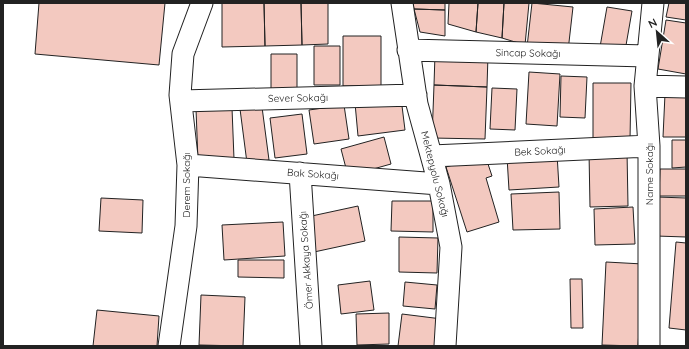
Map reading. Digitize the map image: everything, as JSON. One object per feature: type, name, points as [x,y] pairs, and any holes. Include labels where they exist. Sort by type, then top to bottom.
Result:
[{"type":"street","name":"Derem Sokağı","points":[[169,346],[186,226],[188,165],[181,101],[183,54],[202,3]]},
{"type":"street","name":"Mektepyolu Sokağı","points":[[402,3],[416,95],[439,184],[451,247],[445,346]]},
{"type":"street","name":"Name Sokağı","points":[[649,346],[649,146],[645,86],[653,3]]},
{"type":"street","name":"Sincap Sokağı","points":[[408,50],[647,56]]},
{"type":"street","points":[[645,86],[686,87]]},
{"type":"street","name":"Sever Sokağı","points":[[181,101],[416,95]]},
{"type":"street","name":"Bek Sokağı","points":[[432,156],[649,146]]},
{"type":"street","name":"Bak Sokağı","points":[[188,165],[439,184]]},
{"type":"street","name":"Ömer Akkaya Sokağı","points":[[300,173],[311,346]]},
{"type":"building","points":[[39,3],[165,3],[159,65],[35,54]]},
{"type":"building","points":[[222,3],[264,3],[265,46],[222,47]]},
{"type":"building","points":[[264,3],[301,3],[302,45],[265,46]]},
{"type":"building","points":[[301,3],[328,3],[328,44],[302,45]]},
{"type":"building","points":[[413,3],[445,3],[445,10],[414,9]]},
{"type":"building","points":[[449,3],[478,3],[476,32],[448,24]]},
{"type":"building","points":[[478,3],[504,3],[502,38],[476,32]]},
{"type":"building","points":[[504,3],[529,3],[525,45],[502,38]]},
{"type":"building","points":[[532,3],[573,7],[568,51],[527,47]]},
{"type":"building","points":[[669,3],[686,3],[686,20],[666,17]]},
{"type":"building","points":[[607,7],[632,11],[625,51],[600,47]]},
{"type":"building","points":[[414,9],[445,10],[445,36],[420,32]]},
{"type":"building","points":[[666,20],[686,23],[686,74],[658,69]]},
{"type":"building","points":[[343,36],[381,36],[381,86],[343,86]]},
{"type":"building","points":[[314,46],[340,46],[340,85],[314,85]]},
{"type":"building","points":[[271,54],[297,54],[297,93],[271,93]]},
{"type":"building","points":[[435,54],[488,55],[487,87],[434,85]]},
{"type":"building","points":[[529,72],[560,74],[557,126],[526,124]]},
{"type":"building","points":[[561,76],[587,77],[585,118],[560,117]]},
{"type":"building","points":[[593,83],[631,83],[630,140],[593,140]]},
{"type":"building","points":[[434,85],[487,87],[485,139],[432,138]]},
{"type":"building","points":[[492,88],[517,89],[515,130],[490,129]]},
{"type":"building","points":[[665,94],[686,95],[686,137],[663,137]]},
{"type":"building","points":[[401,98],[405,130],[358,136],[355,103]]},
{"type":"building","points":[[344,105],[349,139],[314,144],[309,110]]},
{"type":"building","points":[[262,107],[269,160],[247,163],[240,109]]},
{"type":"building","points":[[232,108],[234,159],[198,161],[196,109]]},
{"type":"building","points":[[302,114],[307,154],[275,158],[270,118]]},
{"type":"building","points":[[384,137],[391,164],[348,176],[341,149]]},
{"type":"building","points":[[672,140],[686,140],[686,167],[672,168]]},
{"type":"building","points":[[627,151],[628,206],[590,207],[589,152]]},
{"type":"building","points":[[557,154],[559,187],[509,190],[507,157]]},
{"type":"building","points":[[485,155],[492,176],[486,178],[499,222],[467,232],[446,167]]},
{"type":"building","points":[[660,169],[686,169],[686,196],[659,196]]},
{"type":"building","points":[[559,192],[560,229],[513,230],[511,194]]},
{"type":"building","points":[[657,197],[686,198],[686,237],[656,236]]},
{"type":"building","points":[[101,198],[143,200],[142,233],[99,231]]},
{"type":"building","points":[[392,201],[433,201],[433,232],[391,231]]},
{"type":"building","points":[[358,206],[365,241],[314,252],[307,217]]},
{"type":"building","points":[[633,207],[635,244],[595,245],[594,209]]},
{"type":"building","points":[[283,222],[285,256],[224,260],[222,225]]},
{"type":"building","points":[[399,237],[438,238],[437,273],[399,272]]},
{"type":"building","points":[[676,242],[686,243],[686,330],[669,328]]},
{"type":"building","points":[[238,260],[284,260],[284,278],[238,277]]},
{"type":"building","points":[[606,262],[643,264],[638,346],[602,345]]},
{"type":"building","points":[[570,279],[582,279],[583,328],[571,328]]},
{"type":"building","points":[[370,281],[374,310],[341,314],[338,285]]},
{"type":"building","points":[[405,282],[437,285],[435,309],[403,306]]},
{"type":"building","points":[[201,295],[245,297],[243,346],[199,345]]},
{"type":"building","points":[[97,310],[159,316],[157,346],[93,346]]},
{"type":"building","points":[[389,313],[389,344],[357,345],[356,314]]},
{"type":"building","points":[[402,314],[442,319],[438,346],[398,346]]}]
